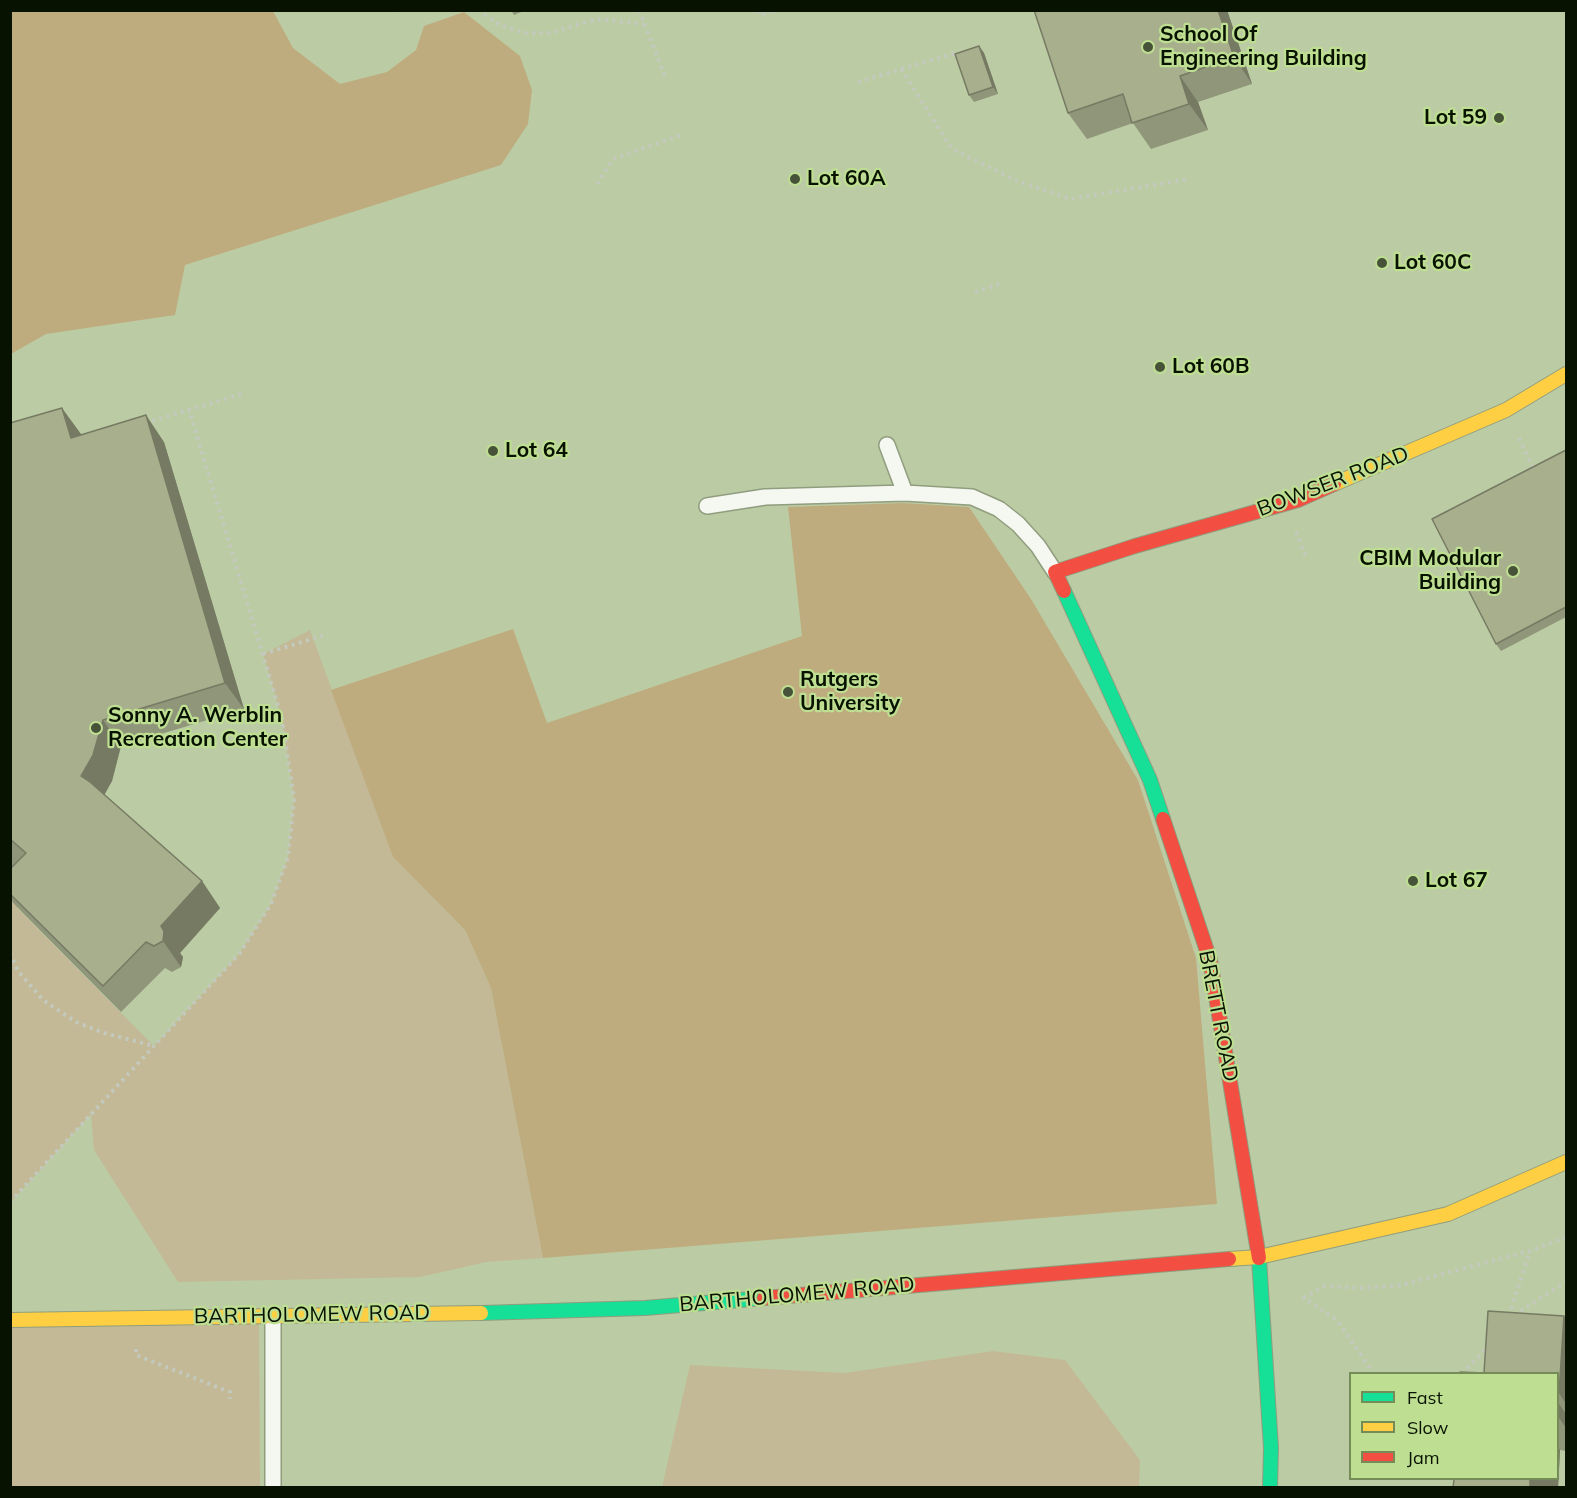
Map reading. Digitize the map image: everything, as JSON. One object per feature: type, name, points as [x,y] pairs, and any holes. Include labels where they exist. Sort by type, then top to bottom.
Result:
[{"type":"street","name":"BOWSER ROAD","points":[[1055,572],[1135,546],[1298,500],[1506,410],[1566,374]]},
{"type":"street","name":"BRETT ROAD","points":[[1055,572],[1150,780],[1210,960],[1259,1257],[1271,1448],[1270,1488]]},
{"type":"street","name":"BARTHOLOMEW ROAD","points":[[10,1320],[563,1312],[645,1308],[1259,1257],[1448,1214],[1566,1162]]},
{"type":"lane","points":[[887,445],[904,493]]},
{"type":"lane","points":[[707,506],[765,497],[904,493],[972,497],[999,509],[1018,524],[1038,546],[1055,572]]},
{"type":"lane","points":[[273,1315],[273,1488]]},
{"type":"path","points":[[478,10],[501,25],[525,33],[550,33],[597,19],[644,24]]},
{"type":"path","points":[[639,10],[666,79]]},
{"type":"path","points":[[758,10],[760,15],[773,10]]},
{"type":"path","points":[[858,82],[956,53]]},
{"type":"path","points":[[901,69],[952,149],[1017,181],[1071,199],[1188,179]]},
{"type":"path","points":[[597,184],[613,159],[684,134]]},
{"type":"path","points":[[975,292],[999,284]]},
{"type":"path","points":[[136,426],[245,393]]},
{"type":"path","points":[[10,1202],[238,954],[271,904],[288,857],[294,799],[282,719],[189,410]]},
{"type":"path","points":[[1506,410],[1536,475]]},
{"type":"path","points":[[263,654],[328,634]]},
{"type":"path","points":[[10,953],[18,971],[43,1000],[76,1022],[104,1033],[154,1046]]},
{"type":"path","points":[[1370,1368],[1337,1320],[1304,1298],[1323,1286],[1358,1288],[1397,1286],[1530,1251],[1566,1237]]},
{"type":"path","points":[[1530,1251],[1508,1319],[1566,1282]]},
{"type":"path","points":[[136,1346],[136,1355],[230,1392],[230,1399]]},
{"type":"path","points":[[1464,1372],[1488,1347],[1487,1356]]},
{"type":"shaded area","points":[[11,10],[273,11],[293,48],[340,84],[387,72],[416,50],[424,26],[464,12],[520,56],[532,90],[528,124],[501,165],[185,265],[175,315],[46,334],[11,354]]},
{"type":"shaded area","points":[[903,503],[969,507],[1031,599],[1138,780],[1196,958],[1217,1204],[543,1258],[491,988],[465,930],[393,857],[331,690],[513,629],[547,723],[802,636],[788,507]]},
{"type":"shaded area","points":[[310,630],[393,857],[465,930],[491,988],[543,1258],[486,1262],[420,1277],[178,1282],[94,1150],[91,1114],[11,1202],[11,869],[17,908],[154,1046],[239,954],[271,904],[288,857],[294,799],[282,719],[263,654]]},
{"type":"shaded area","points":[[259,1315],[260,1487],[11,1488],[11,1328]]},
{"type":"shaded area","points":[[993,1351],[1065,1360],[1140,1460],[1139,1487],[662,1487],[690,1365],[845,1373]]},
{"type":"building","name":"School Of Engineering Building","points":[[1034,10],[1218,10],[1234,57],[1180,76],[1189,104],[1132,123],[1123,94],[1068,113]]},
{"type":"building","points":[[979,46],[993,87],[969,95],[955,54]]},
{"type":"building","name":"Sonny A. Werblin Recreation Center","points":[[62,408],[71,438],[146,415],[225,683],[103,720],[93,755],[81,776],[202,881],[161,926],[164,931],[163,941],[154,946],[146,942],[103,986],[10,894],[10,869],[26,853],[10,839],[10,423]]},
{"type":"building","name":"CBIM Modular Building","points":[[1566,450],[1566,607],[1496,644],[1432,519]]},
{"type":"building","points":[[1488,1311],[1564,1316],[1559,1393],[1559,1372],[1484,1372]]},
{"type":"building","points":[[1454,1480],[1530,1480],[1530,1488],[1453,1488]]},
{"type":"traffic: fast","points":[[1064,591],[1150,780],[1163,819]]},
{"type":"traffic: fast","points":[[1259,1258],[1271,1448],[1270,1488]]},
{"type":"traffic: fast","points":[[481,1313],[645,1308],[764,1298]]},
{"type":"traffic: slow","points":[[1334,484],[1506,410],[1566,374]]},
{"type":"traffic: slow","points":[[1229,1259],[1259,1257],[1448,1214],[1566,1162]]},
{"type":"traffic: slow","points":[[10,1320],[481,1313]]},
{"type":"traffic: jam","points":[[1064,591],[1055,572],[1135,546],[1298,500],[1334,484]]},
{"type":"traffic: jam","points":[[1163,819],[1210,960],[1259,1258]]},
{"type":"traffic: jam","points":[[764,1298],[1229,1259]]},
{"type":"place","name":"School Of Engineering Building","points":[[1148,47]]},
{"type":"place","name":"Lot 59","points":[[1499,118]]},
{"type":"place","name":"Lot 60A","points":[[795,179]]},
{"type":"place","name":"Lot 60C","points":[[1382,263]]},
{"type":"place","name":"Lot 60B","points":[[1160,367]]},
{"type":"place","name":"Lot 64","points":[[493,451]]},
{"type":"place","name":"CBIM Modular Building","points":[[1513,571]]},
{"type":"place","name":"Rutgers University","points":[[788,692]]},
{"type":"place","name":"Sonny A. Werblin Recreation Center","points":[[96,728]]},
{"type":"place","name":"Lot 67","points":[[1413,881]]}]
